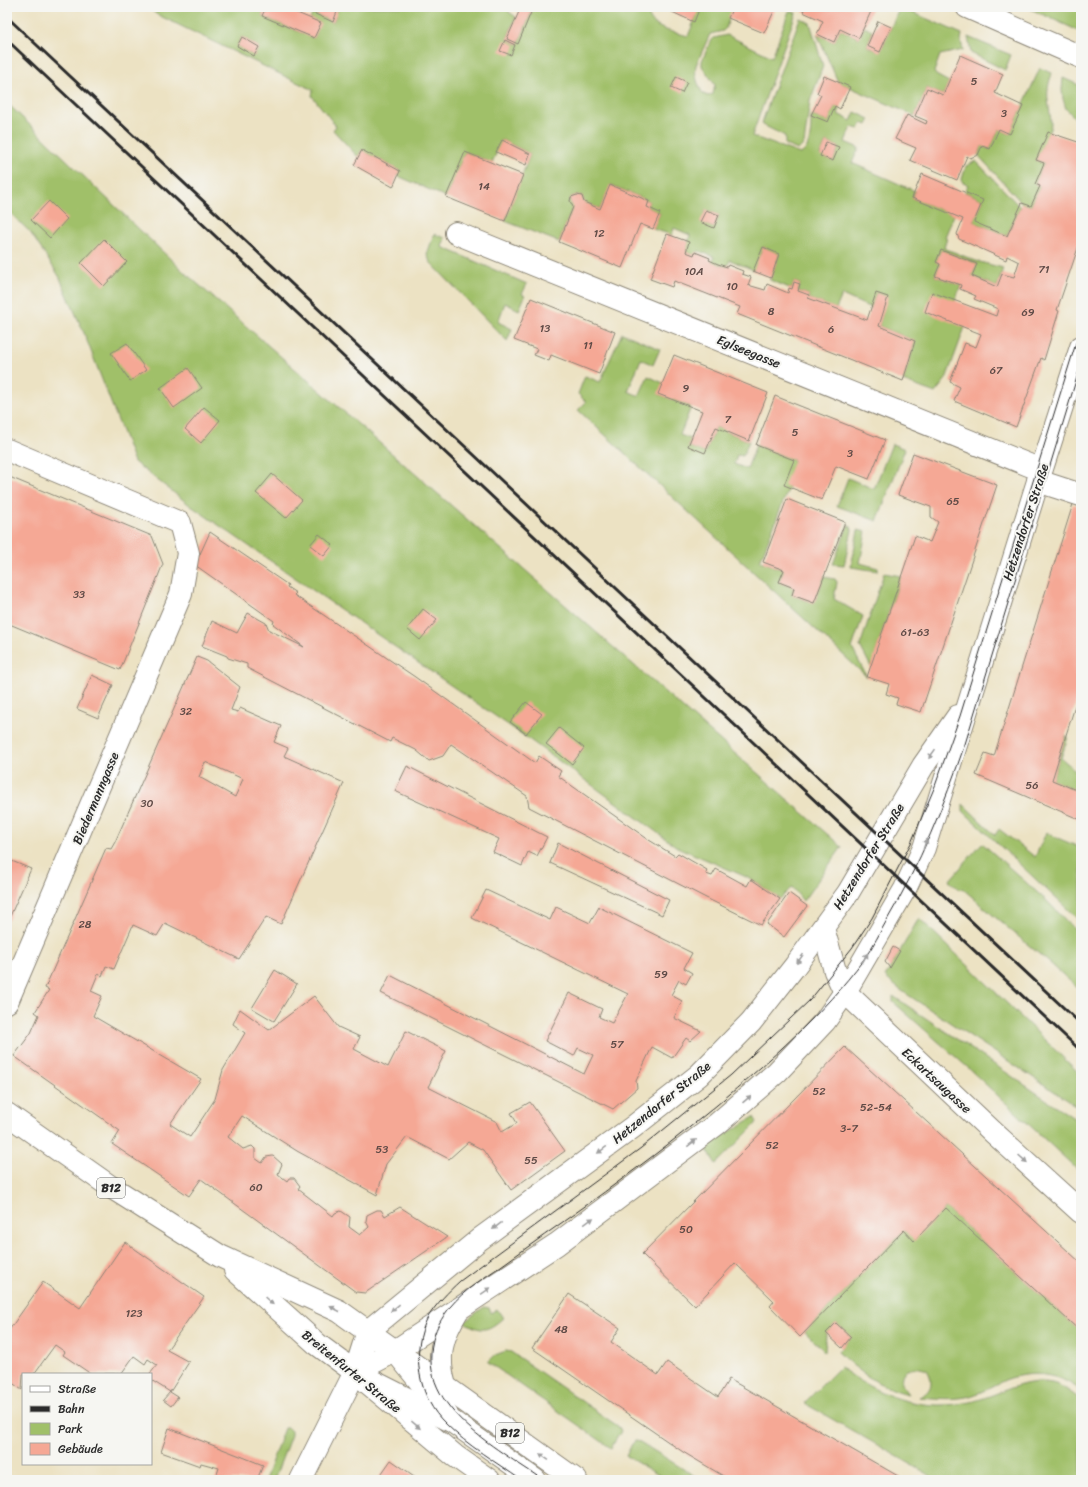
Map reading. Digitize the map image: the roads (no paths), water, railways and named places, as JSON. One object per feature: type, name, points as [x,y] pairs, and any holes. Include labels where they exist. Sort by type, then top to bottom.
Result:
[{"type":"main road","points":[[967,7],[1081,57]]},
{"type":"main road","name":"Eglseegasse","points":[[456,233],[1040,475],[1081,495]]},
{"type":"main road","name":"Hetzendorfer Straße","points":[[355,1372],[395,1351],[557,1244],[717,1124],[778,1072],[825,1021],[845,992],[905,889],[924,848],[1081,347]]},
{"type":"main road","name":"Biedermanngasse","points":[[7,450],[180,523],[188,553],[181,594],[7,1002]]},
{"type":"main road","name":"Hetzendorfer Straße","points":[[368,1330],[480,1239],[633,1127],[699,1075],[751,1022],[795,966],[848,893],[923,766],[970,698]]},
{"type":"main road","name":"Eckartsaugasse","points":[[823,928],[835,971],[845,992],[994,1133],[1081,1212]]},
{"type":"main road","name":"Breitenfurter Straße","points":[[7,1114],[110,1187],[220,1256],[339,1311],[368,1330],[395,1351],[576,1480]]},
{"type":"main road","name":"Breitenfurter Straße","points":[[220,1256],[317,1344],[355,1372],[444,1448],[489,1480]]},
{"type":"main road","name":"Hetzendorfer Straße","points":[[445,1386],[442,1375],[442,1345],[446,1329],[458,1310]]},
{"type":"main road","points":[[301,1480],[355,1372],[368,1330]]},
{"type":"main road","points":[[395,1351],[453,1422]]},
{"type":"main road","points":[[355,1372],[453,1422],[534,1480]]},
{"type":"tram line","points":[[521,1480],[473,1447],[455,1432],[436,1413],[429,1401],[423,1388],[418,1359],[422,1330],[428,1317],[435,1307],[460,1281],[641,1148],[731,1075],[810,1000],[852,948],[872,918],[911,843],[935,786],[960,716],[1081,327]]},
{"type":"tram line","points":[[543,1480],[482,1438],[462,1421],[446,1402],[435,1382],[431,1359],[435,1333],[438,1326],[450,1307],[468,1290],[637,1168],[737,1088],[776,1054],[813,1018],[848,979],[867,954],[899,899],[921,856],[957,767],[1081,364]]},
{"type":"railway","points":[[7,17],[1081,1024]]},
{"type":"railway","points":[[7,40],[1081,1051]]}]
